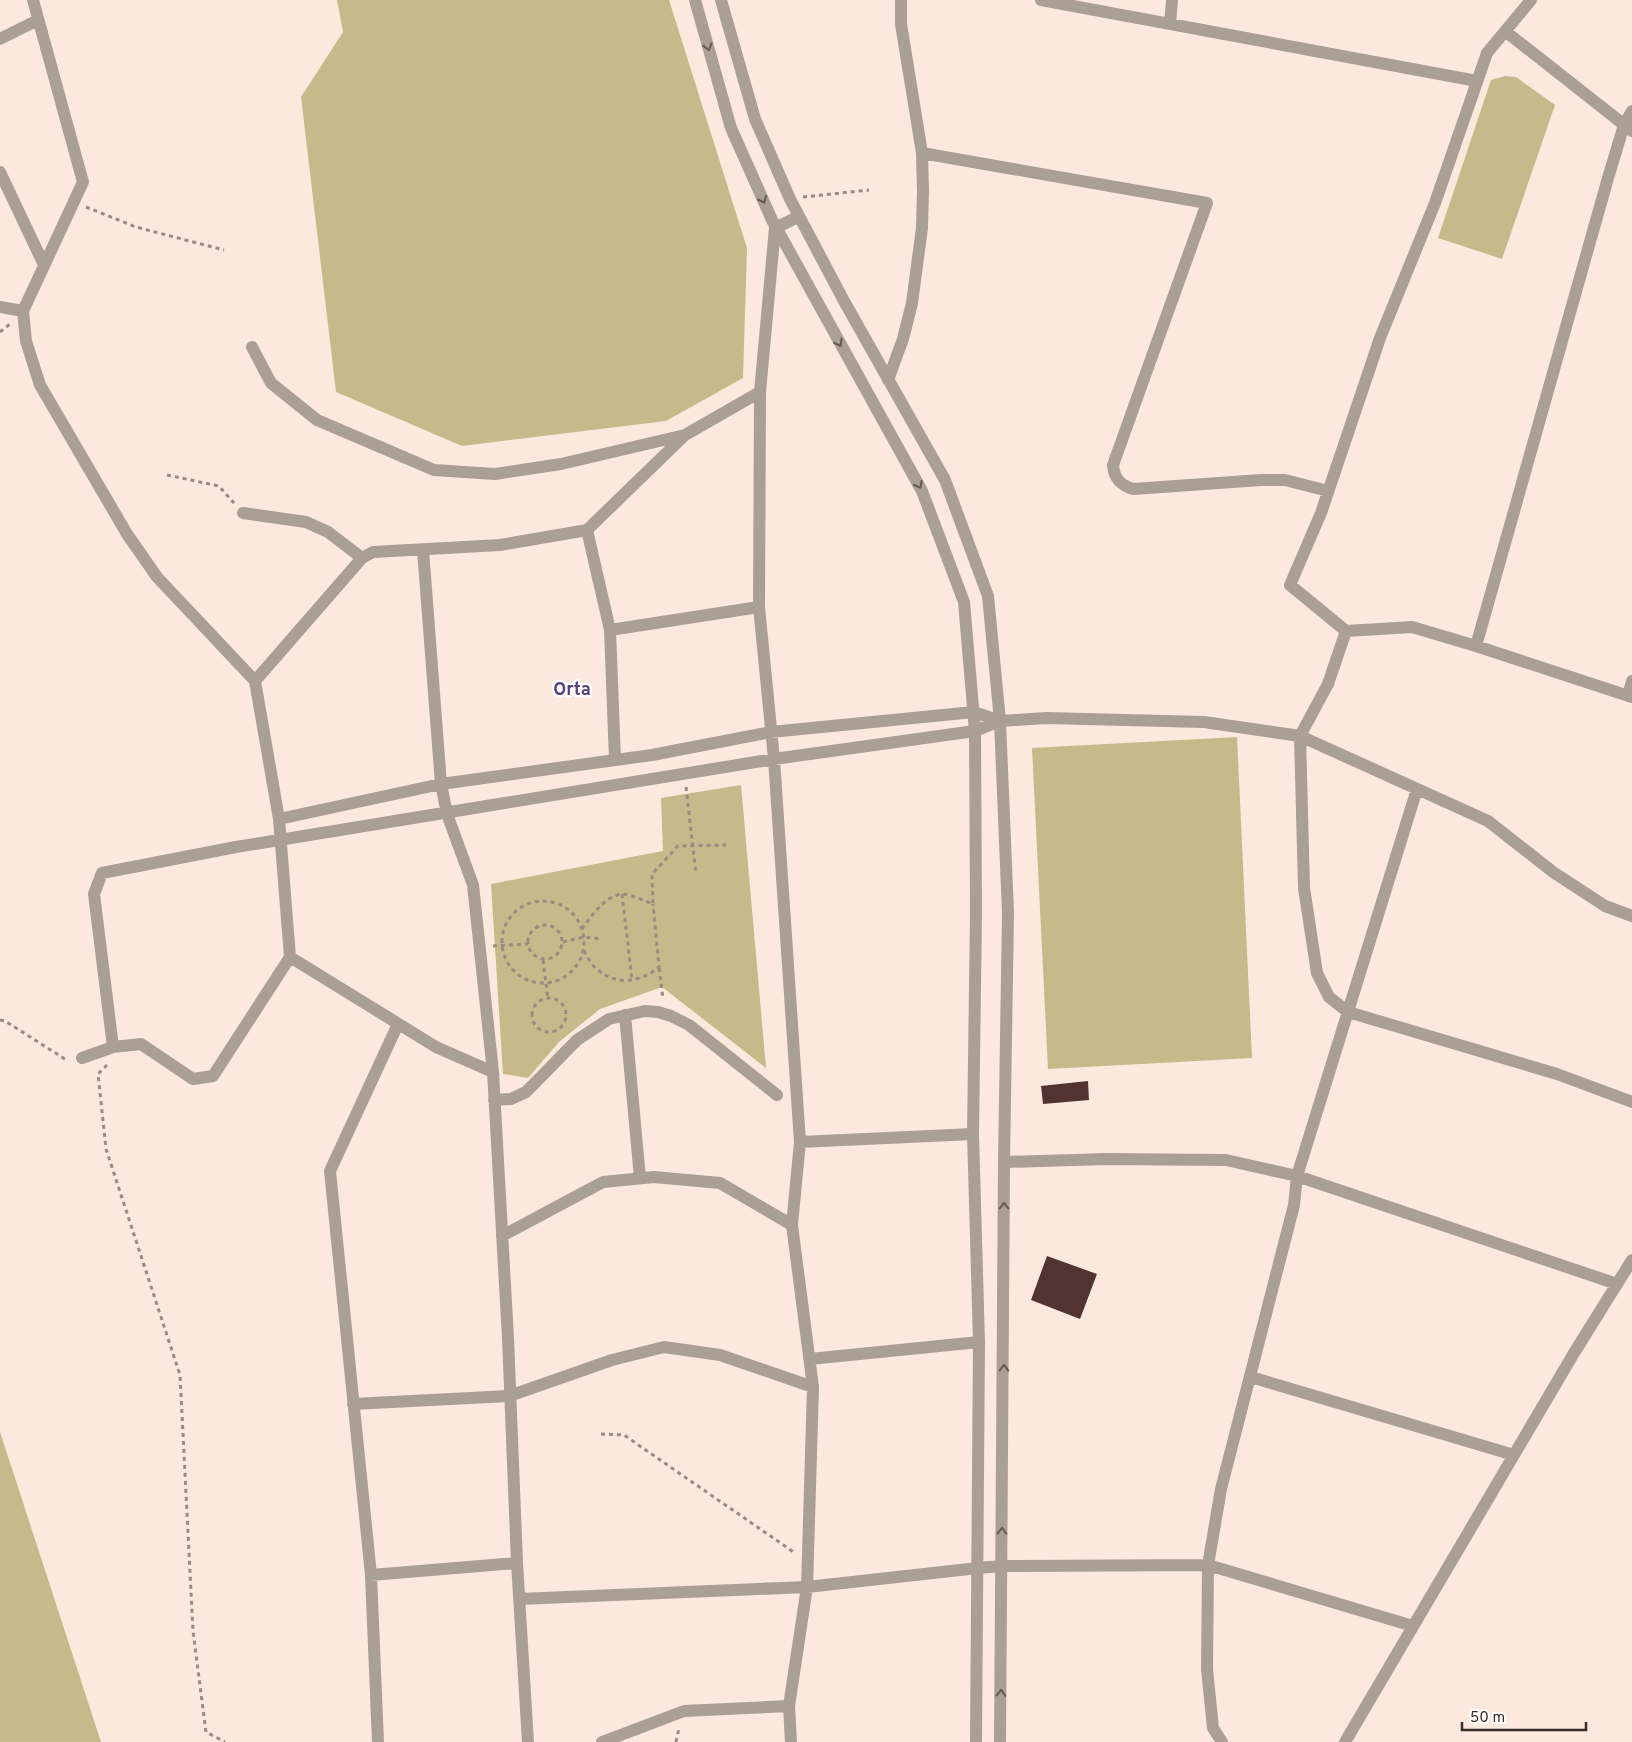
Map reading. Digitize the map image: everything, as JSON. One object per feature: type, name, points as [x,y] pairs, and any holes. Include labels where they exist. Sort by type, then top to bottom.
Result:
[{"type":"street","points":[[33,0],[83,182],[23,311],[26,341],[40,385],[127,534],[157,577],[255,681],[279,819],[279,840],[290,957],[213,1076],[193,1079],[141,1044],[113,1048],[82,1058]]},
{"type":"street","points":[[695,0],[731,128],[775,228],[922,491],[964,602],[975,731],[976,913],[973,1134],[979,1342],[976,1742]]},
{"type":"street","points":[[722,0],[755,119],[798,217],[945,480],[988,596],[1000,721],[1008,913],[1004,1162],[1000,1742]]},
{"type":"street","points":[[888,380],[903,340],[912,303],[922,228],[922,154],[901,24],[900,0]]},
{"type":"street","points":[[1041,0],[1477,81]]},
{"type":"street","points":[[1170,24],[1172,0]]},
{"type":"street","points":[[1531,0],[1487,53],[1435,202],[1380,338],[1321,513],[1290,585],[1346,631],[1412,627],[1630,697],[1632,682]]},
{"type":"street","points":[[0,39],[38,20]]},
{"type":"street","points":[[1504,32],[1628,128]]},
{"type":"street","points":[[1476,646],[1632,111]]},
{"type":"street","points":[[922,154],[1207,202],[1113,465],[1115,476],[1122,484],[1133,489],[1285,480],[1328,491]]},
{"type":"street","points":[[0,172],[44,265]]},
{"type":"street","points":[[775,228],[798,217]]},
{"type":"street","points":[[775,228],[760,392],[759,608],[774,759],[800,1142],[792,1224],[813,1387],[806,1587],[789,1706],[791,1742]]},
{"type":"street","points":[[0,307],[23,311]]},
{"type":"street","points":[[252,347],[271,382],[317,420],[434,470],[495,474],[561,464],[685,435]]},
{"type":"street","points":[[255,681],[362,558],[373,552],[500,546],[587,530],[685,435],[760,392]]},
{"type":"street","points":[[243,513],[306,522],[328,532],[362,558]]},
{"type":"street","points":[[587,530],[610,630],[614,760]]},
{"type":"street","points":[[423,550],[441,784],[447,814],[473,885],[493,1072],[517,1563],[528,1742]]},
{"type":"street","points":[[610,630],[759,608]]},
{"type":"street","points":[[1346,631],[1328,684],[1300,736],[1304,888],[1317,973],[1329,996],[1348,1012],[1557,1074],[1632,1102]]},
{"type":"street","points":[[279,819],[441,784],[652,755],[771,732],[974,712],[1000,721]]},
{"type":"street","points":[[113,1048],[94,894],[102,873],[279,840],[774,759],[975,731],[1000,721],[1046,718],[1204,722],[1300,736],[1488,821],[1561,876],[1605,906],[1632,916]]},
{"type":"street","points":[[1221,1742],[1213,1728],[1207,1668],[1208,1565],[1221,1489],[1294,1206],[1297,1176],[1416,788]]},
{"type":"street","points":[[290,957],[436,1047],[493,1072]]},
{"type":"street","points":[[494,1100],[511,1099],[526,1092],[577,1040],[609,1019],[645,1011],[664,1014],[690,1025],[777,1096]]},
{"type":"street","points":[[625,1015],[640,1178]]},
{"type":"street","points":[[378,1742],[371,1575],[330,1171],[398,1024]]},
{"type":"street","points":[[800,1142],[973,1134]]},
{"type":"street","points":[[1004,1162],[1106,1159],[1226,1160],[1297,1176],[1617,1284]]},
{"type":"street","points":[[502,1236],[603,1182],[654,1177],[720,1183],[792,1224]]},
{"type":"street","points":[[1345,1742],[1574,1354],[1632,1260]]},
{"type":"street","points":[[810,1359],[979,1342]]},
{"type":"street","points":[[353,1404],[509,1396],[612,1360],[664,1347],[720,1354],[813,1387]]},
{"type":"street","points":[[1251,1377],[1514,1455]]},
{"type":"street","points":[[371,1575],[517,1563]]},
{"type":"street","points":[[519,1599],[806,1587],[1002,1566],[1208,1565],[1413,1626]]},
{"type":"street","points":[[602,1742],[684,1711],[789,1706]]},
{"type":"path","points":[[790,199],[869,190]]},
{"type":"path","points":[[74,202],[136,227],[224,250]]},
{"type":"path","points":[[167,475],[219,486],[243,513]]},
{"type":"path","points":[[684,774],[696,874]]},
{"type":"path","points":[[664,1014],[658,967],[652,874],[678,846],[726,845]]},
{"type":"path","points":[[582,929],[592,913],[608,900],[622,894],[653,904]]},
{"type":"path","points":[[622,894],[632,980]]},
{"type":"path","points":[[536,901],[550,901],[562,906],[573,914],[582,929],[584,938],[584,951],[579,963],[570,974],[559,981],[546,984],[532,983],[519,977],[509,967],[502,954],[501,940],[504,926],[512,914],[523,906],[536,901]]},
{"type":"path","points":[[544,925],[559,931],[563,942],[559,953],[549,960],[543,960],[533,955],[528,939],[534,929],[544,925]]},
{"type":"path","points":[[563,942],[584,938],[600,939]]},
{"type":"path","points":[[501,946],[528,944]]},
{"type":"path","points":[[584,951],[597,970],[616,981],[648,976],[658,967]]},
{"type":"path","points":[[543,960],[548,999]]},
{"type":"path","points":[[548,999],[558,1002],[565,1010],[566,1015],[562,1026],[558,1030],[547,1032],[537,1027],[532,1017],[538,1002],[548,999]]},
{"type":"path","points":[[0,1020],[72,1064],[82,1058]]},
{"type":"path","points":[[110,1063],[98,1074],[106,1149],[180,1375],[193,1631],[206,1732],[225,1742]]},
{"type":"path","points":[[601,1434],[624,1435],[807,1562]]},
{"type":"shaded area","points":[[337,0],[669,0],[747,248],[743,378],[666,421],[462,446],[336,392],[301,97],[343,32]]},
{"type":"shaded area","points":[[1505,76],[1516,77],[1555,105],[1502,259],[1438,238],[1491,80]]},
{"type":"shaded area","points":[[1237,737],[1252,1058],[1048,1069],[1032,748]]},
{"type":"shaded area","points":[[741,785],[766,1068],[662,987],[600,1009],[559,1042],[528,1078],[503,1074],[491,884],[663,851],[661,798]]},
{"type":"shaded area","points":[[0,1432],[101,1742],[0,1742]]},
{"type":"building","points":[[1088,1081],[1089,1100],[1043,1104],[1041,1086]]},
{"type":"building","points":[[1047,1256],[1097,1274],[1080,1319],[1031,1300]]},
{"type":"district","name":"Orta","points":[[572,689]]}]
